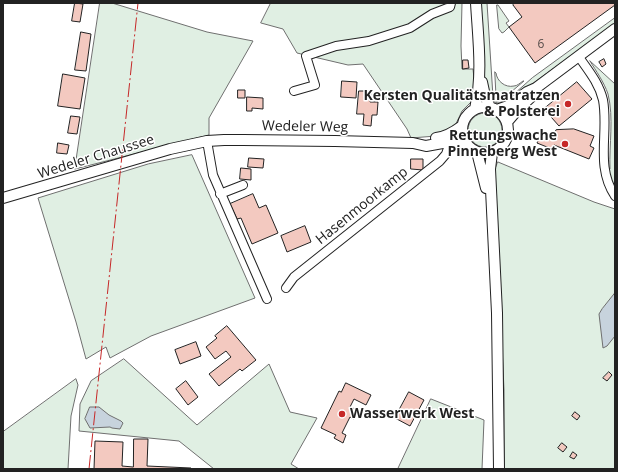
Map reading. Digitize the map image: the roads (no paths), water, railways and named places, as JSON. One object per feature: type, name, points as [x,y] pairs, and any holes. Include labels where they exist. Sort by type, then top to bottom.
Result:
[{"type":"main road","points":[[475,109],[478,94],[479,74],[476,3]]},
{"type":"main road","points":[[479,74],[485,96],[494,109],[503,115],[507,122],[508,129],[504,144],[492,153],[484,154],[470,148],[465,143],[462,136],[464,119],[469,113],[482,107],[494,109],[508,106],[527,92],[536,88],[615,29]]},
{"type":"main road","points":[[507,122],[531,97],[536,88]]},
{"type":"main road","name":"Wedeler Weg","points":[[413,144],[423,140],[441,138],[462,126]]},
{"type":"main road","name":"Wedeler Weg","points":[[197,143],[207,141],[243,140],[413,144],[426,146],[450,142],[465,143]]},
{"type":"main road","name":"Wedeler Chaussee","points":[[3,198],[170,149],[197,143]]},
{"type":"main road","points":[[477,152],[492,213]]},
{"type":"main road","points":[[492,153],[490,169],[497,313],[499,469]]},
{"type":"street","points":[[294,91],[315,85],[306,56],[336,46],[369,41],[410,28],[432,14],[450,7],[451,3]]},
{"type":"street","points":[[579,57],[597,83],[602,98],[605,114],[604,166],[606,177],[615,196]]},
{"type":"street","points":[[207,141],[213,175],[220,194],[267,299]]},
{"type":"street","name":"Hasenmoorkamp","points":[[286,288],[294,277],[440,161],[446,154],[450,142]]},
{"type":"street","points":[[220,194],[243,185]]},
{"type":"place","name":"Kersten Qualitätsmatratzen & Polsterei","points":[[568,104]]},
{"type":"place","name":"Rettungswache Pinneberg West","points":[[565,144]]},
{"type":"place","name":"Wasserwerk West","points":[[342,414]]}]
